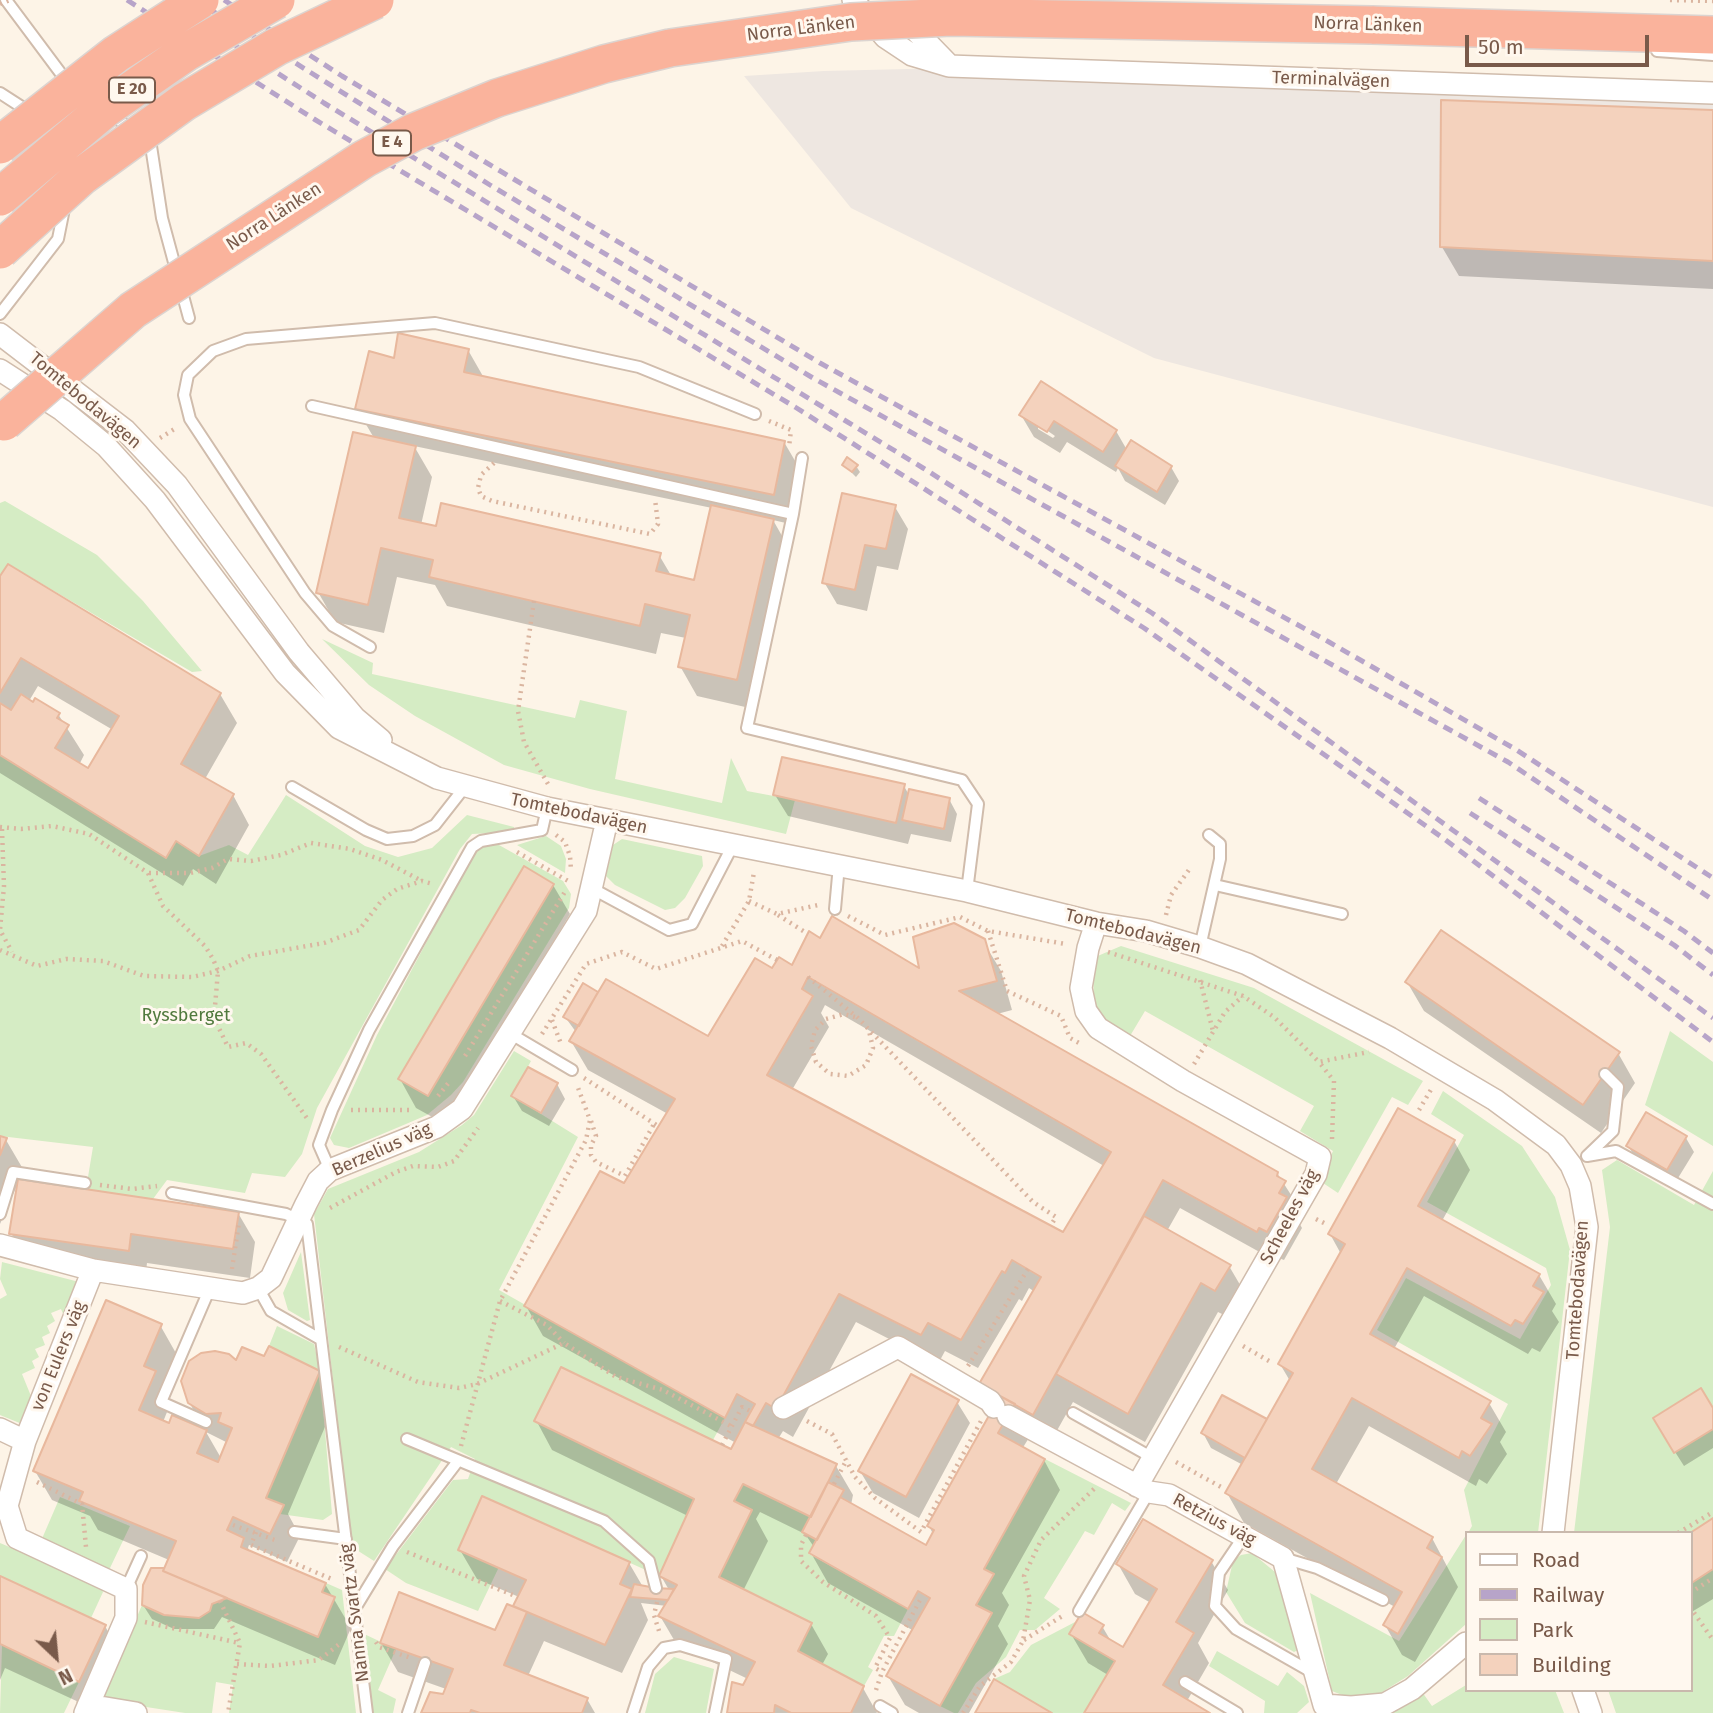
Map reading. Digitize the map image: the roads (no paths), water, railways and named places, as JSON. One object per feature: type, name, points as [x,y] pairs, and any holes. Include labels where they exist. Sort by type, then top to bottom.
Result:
[{"type":"highway","points":[[0,145],[116,54],[200,0]]},
{"type":"highway","name":"E 20","points":[[0,197],[106,108],[185,53],[276,0]]},
{"type":"highway","points":[[0,250],[82,176],[184,102],[276,47],[375,0]]},
{"type":"highway","name":"Norra Länken","points":[[1,426],[133,310],[364,159],[414,132],[497,98],[591,68],[670,48],[852,22],[951,17],[1713,35]]},
{"type":"street","name":"Terminalvägen","points":[[853,0],[885,37],[912,55],[949,66],[1713,93]]},
{"type":"street","points":[[905,0],[916,31],[949,66]]},
{"type":"street","name":"Tomtebodavägen","points":[[0,334],[34,357],[125,430],[177,485],[299,652],[355,718],[407,762]]},
{"type":"street","name":"Tomtebodavägen","points":[[6,374],[62,410],[106,446],[155,500],[285,673],[339,728],[464,788],[548,798],[607,820],[967,891],[1096,923],[1146,931],[1200,947],[1247,964],[1390,1038],[1495,1100],[1579,1161],[1587,1227],[1553,1531]]},
{"type":"street","name":"Berzelius väg","points":[[258,1288],[271,1278],[318,1181],[330,1170],[437,1127],[462,1109],[586,911],[584,891],[607,820]]},
{"type":"street","name":"Scheeles väg","points":[[1096,923],[1088,948],[1081,988],[1086,1011],[1098,1028],[1183,1081],[1320,1157],[1317,1174],[1155,1455],[1143,1489]]},
{"type":"street","points":[[1,1247],[93,1270],[243,1293],[258,1288]]},
{"type":"street","name":"von Eulers väg","points":[[93,1270],[24,1441],[7,1506],[18,1538],[126,1590]]},
{"type":"street","name":"Retzius väg","points":[[783,1408],[898,1347],[1112,1474],[1143,1489],[1169,1495],[1283,1558]]},
{"type":"street","points":[[0,1429],[24,1441]]},
{"type":"street","points":[[1283,1558],[1317,1675],[1320,1710],[1385,1704],[1412,1689],[1464,1645]]},
{"type":"street","points":[[126,1590],[126,1618],[86,1709],[136,1713]]},
{"type":"street","points":[[1584,1692],[1591,1713]]},
{"type":"lane","points":[[8,0],[62,75],[82,91]]},
{"type":"lane","points":[[1372,25],[1577,44]]},
{"type":"lane","points":[[1646,50],[1713,55]]},
{"type":"lane","points":[[0,93],[30,111],[44,132]]},
{"type":"lane","points":[[92,99],[151,146],[162,218],[189,318]]},
{"type":"lane","points":[[51,143],[58,153],[60,166]]},
{"type":"lane","points":[[0,314],[58,239],[66,206],[62,180]]},
{"type":"lane","points":[[370,647],[333,626],[305,593],[190,419],[184,395],[188,375],[213,351],[246,339],[435,323],[639,367],[755,414]]},
{"type":"lane","points":[[312,406],[793,514]]},
{"type":"lane","points":[[802,458],[793,514],[747,728],[962,780],[978,804],[967,891]]},
{"type":"lane","points":[[292,787],[366,830],[387,839],[412,836],[435,825],[464,788]]},
{"type":"lane","points":[[330,1170],[319,1144],[332,1110],[369,1030],[472,847],[481,841],[542,830],[548,798]]},
{"type":"lane","points":[[1200,947],[1215,885],[1220,844],[1209,835]]},
{"type":"lane","points":[[584,891],[668,930],[692,924],[733,845]]},
{"type":"lane","points":[[835,909],[839,864]]},
{"type":"lane","points":[[1215,885],[1342,914]]},
{"type":"lane","points":[[510,1034],[572,1070]]},
{"type":"lane","points":[[1579,1161],[1613,1131],[1618,1087],[1605,1074]]},
{"type":"lane","points":[[1579,1161],[1616,1151],[1713,1205]]},
{"type":"lane","points":[[0,1214],[13,1172],[85,1183]]},
{"type":"lane","points":[[172,1194],[286,1214],[298,1220]]},
{"type":"lane","name":"Nanna Svartz väg","points":[[298,1220],[307,1224],[367,1713]]},
{"type":"lane","points":[[258,1288],[271,1311],[320,1339]]},
{"type":"lane","points":[[206,1422],[161,1402],[219,1290]]},
{"type":"lane","points":[[1073,1413],[1155,1455]]},
{"type":"lane","points":[[407,1439],[604,1521],[649,1561],[656,1588]]},
{"type":"lane","points":[[354,1610],[393,1546],[458,1461]]},
{"type":"lane","points":[[1079,1611],[1143,1489]]},
{"type":"lane","points":[[294,1532],[346,1539]]},
{"type":"lane","points":[[1244,1536],[1219,1573],[1215,1606],[1236,1629],[1317,1675]]},
{"type":"lane","points":[[126,1590],[141,1556]]},
{"type":"lane","points":[[1283,1558],[1317,1567],[1383,1600]]},
{"type":"lane","points":[[633,1713],[648,1667],[664,1648],[680,1645],[726,1659],[715,1713]]},
{"type":"lane","points":[[408,1713],[425,1663]]},
{"type":"lane","points":[[1185,1682],[1237,1713]]},
{"type":"lane","points":[[876,1704],[892,1713]]},
{"type":"railway","points":[[127,0],[314,119],[795,407],[1144,628],[1443,838],[1713,1042]]},
{"type":"railway","points":[[164,0],[324,103],[923,468],[1152,613],[1713,1018]]},
{"type":"railway","points":[[195,0],[490,185],[813,378],[1508,762],[1713,900]]},
{"type":"railway","points":[[224,0],[342,76],[820,363],[1329,642],[1515,749],[1713,878]]},
{"type":"railway","points":[[1479,798],[1684,931],[1713,953]]},
{"type":"railway","points":[[1470,813],[1674,945],[1713,975]]},
{"type":"park label","name":"Ryssberget","points":[[186,1016]]}]
